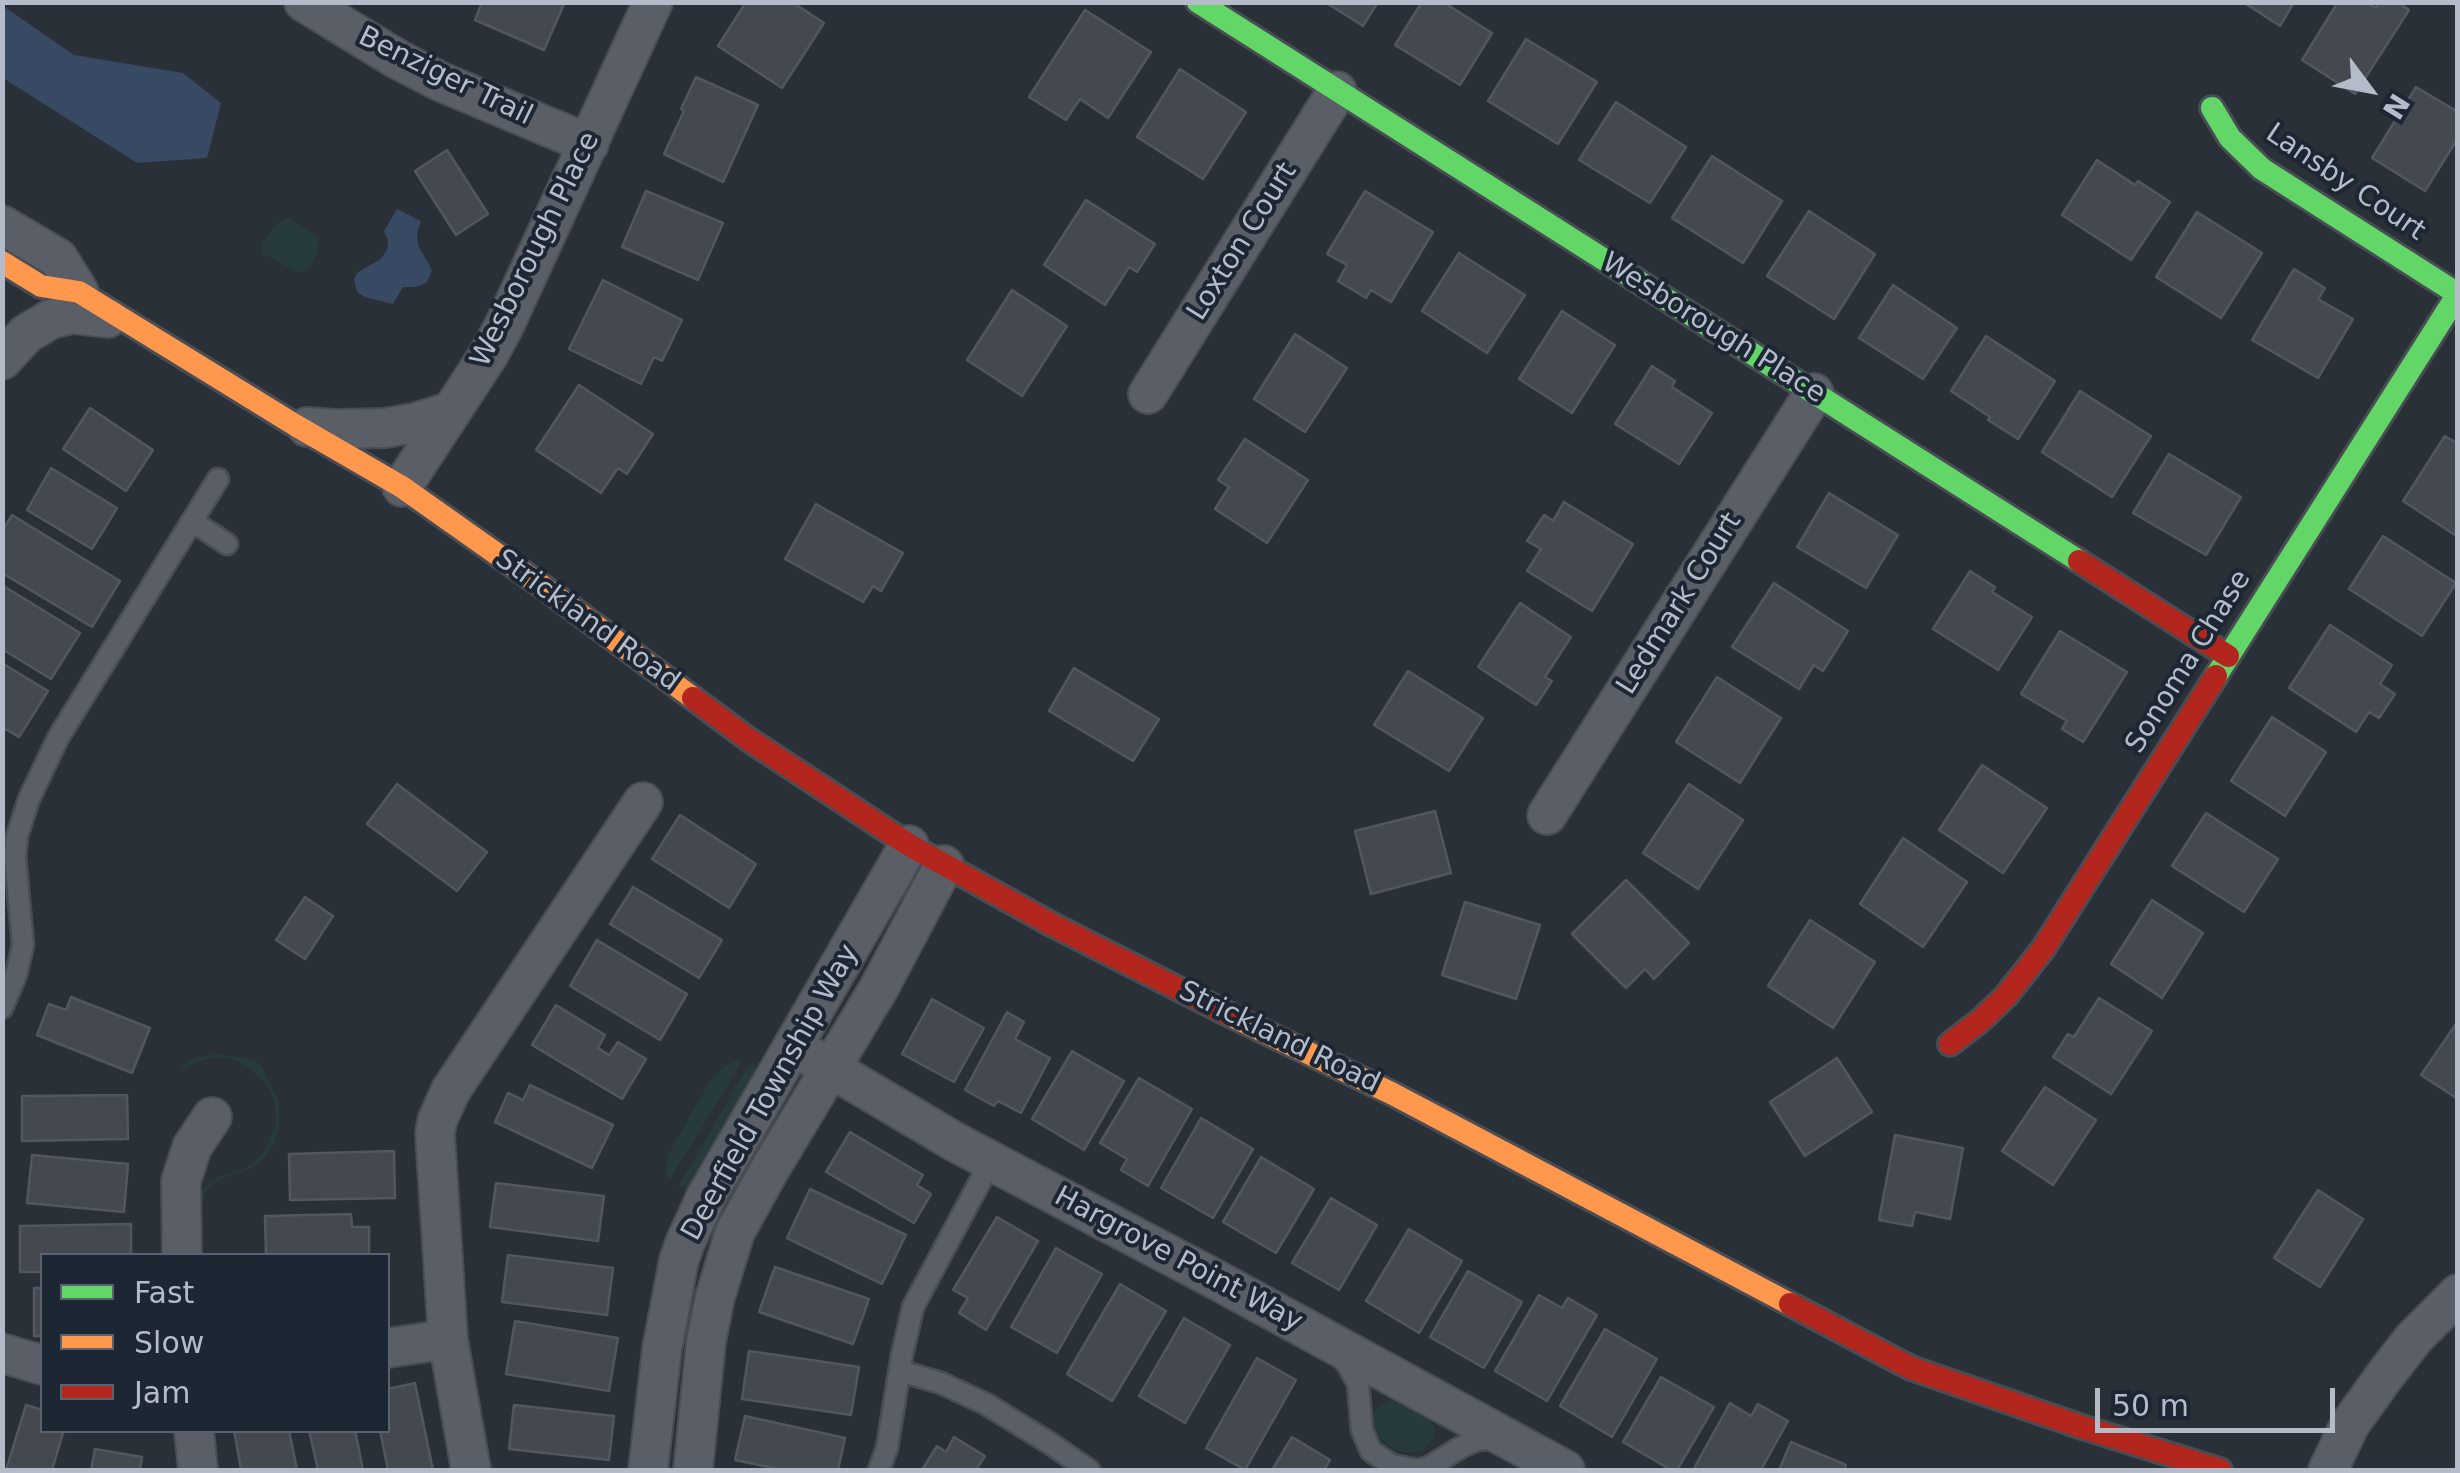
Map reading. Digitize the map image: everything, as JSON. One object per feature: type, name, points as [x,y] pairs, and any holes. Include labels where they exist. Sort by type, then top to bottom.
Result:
[{"type":"street","name":"Benziger Trail","points":[[304,2],[439,81],[589,144]]},
{"type":"street","name":"Wesborough Place","points":[[402,487],[506,324],[653,2]]},
{"type":"street","name":"Wesborough Place","points":[[1198,2],[2228,656]]},
{"type":"street","name":"Loxton Court","points":[[1148,394],[1338,91]]},
{"type":"street","name":"Lansby Court","points":[[2212,108],[2230,138],[2262,168],[2458,294]]},
{"type":"street","points":[[2,351],[22,261],[79,292]]},
{"type":"street","name":"Strickland Road","points":[[79,292],[402,487],[748,739],[909,846],[1051,924],[1393,1094],[1911,1368],[2220,1470]]},
{"type":"street","name":"Sonoma Chase","points":[[1950,1044],[1982,1020],[2026,974],[2458,294]]},
{"type":"street","points":[[2,360],[41,324],[72,314],[108,318],[148,332]]},
{"type":"street","name":"Ledmark Court","points":[[1547,814],[1814,393]]},
{"type":"street","points":[[295,425],[384,428],[452,411]]},
{"type":"street","points":[[471,1470],[448,1339],[436,1122],[442,1107],[643,802]]},
{"type":"street","name":"Deerfield Township Way","points":[[693,1470],[706,1342],[728,1249],[770,1168],[830,1068],[909,846]]},
{"type":"street","name":"Deerfield Township Way","points":[[648,1470],[662,1349],[680,1260],[706,1197],[793,1046],[860,977],[944,865]]},
{"type":"street","name":"Hargrove Point Way","points":[[793,1046],[991,1161],[1565,1470]]},
{"type":"street","points":[[182,1253],[181,1180],[192,1147],[212,1117]]},
{"type":"street","points":[[2328,1470],[2350,1424],[2386,1374],[2414,1338],[2458,1294]]},
{"type":"street","points":[[390,1348],[448,1339]]},
{"type":"street","points":[[2,1353],[40,1364]]},
{"type":"street","points":[[194,1433],[198,1470]]},
{"type":"lane","points":[[2,1008],[16,975],[23,944],[15,857],[29,799],[58,738],[218,479]]},
{"type":"lane","points":[[192,521],[226,544]]},
{"type":"lane","points":[[880,1470],[914,1307],[991,1161]]},
{"type":"lane","points":[[1324,1339],[1352,1370],[1360,1397],[1362,1430],[1372,1451],[1392,1465],[1418,1470],[1478,1440],[1513,1442]]},
{"type":"lane","points":[[900,1371],[941,1383],[986,1404],[1089,1470]]},
{"type":"green space","points":[[288,218],[317,236],[318,250],[309,268],[299,273],[262,251],[263,242],[277,223]]},
{"type":"green space","points":[[216,1054],[255,1060],[261,1065],[278,1100],[280,1121],[275,1142],[265,1157],[250,1169],[216,1181],[207,1189],[199,1238],[200,1196],[205,1187],[218,1177],[245,1169],[264,1153],[276,1123],[268,1085],[245,1065],[216,1057],[179,1067]]},
{"type":"green space","points":[[742,1059],[669,1181],[668,1155],[710,1081],[724,1066]]},
{"type":"green space","points":[[753,1062],[759,1070],[692,1188],[678,1187],[744,1073]]},
{"type":"green space","points":[[1391,1401],[1407,1404],[1429,1418],[1433,1437],[1424,1450],[1404,1453],[1387,1445],[1374,1431],[1374,1413]]},
{"type":"water","points":[[3,6],[74,55],[183,73],[221,103],[207,158],[137,163],[3,78]]},
{"type":"water","points":[[397,209],[421,221],[418,245],[432,270],[427,282],[403,287],[393,304],[357,292],[354,279],[387,250],[384,231]]},
{"type":"building","points":[[482,2],[565,2],[544,50],[475,20]]},
{"type":"building","points":[[746,2],[792,2],[824,23],[782,88],[718,46]]},
{"type":"building","points":[[1325,2],[1378,2],[1363,26]]},
{"type":"building","points":[[1422,2],[1443,2],[1492,33],[1460,85],[1395,45]]},
{"type":"building","points":[[2243,2],[2294,2],[2280,26]]},
{"type":"building","points":[[2338,2],[2366,2],[2376,8],[2379,2],[2398,2],[2409,10],[2355,94],[2302,60]]},
{"type":"building","points":[[1085,10],[1151,52],[1108,118],[1080,99],[1066,120],[1029,97]]},
{"type":"building","points":[[1526,39],[1597,82],[1558,144],[1488,101]]},
{"type":"building","points":[[1180,69],[1246,112],[1203,179],[1137,137]]},
{"type":"building","points":[[696,77],[758,105],[723,182],[664,154]]},
{"type":"building","points":[[2416,87],[2458,112],[2458,138],[2425,191],[2372,158]]},
{"type":"building","points":[[1616,102],[1686,147],[1650,203],[1579,160]]},
{"type":"building","points":[[447,150],[488,214],[456,235],[415,171]]},
{"type":"building","points":[[1712,156],[1782,201],[1743,263],[1672,218]]},
{"type":"building","points":[[2097,160],[2170,202],[2131,260],[2062,215]]},
{"type":"building","points":[[646,191],[723,223],[698,280],[622,247]]},
{"type":"building","points":[[1365,191],[1433,232],[1391,302],[1371,290],[1366,298],[1338,281],[1347,265],[1327,254]]},
{"type":"building","points":[[1086,200],[1155,244],[1137,272],[1129,267],[1105,305],[1044,265]]},
{"type":"building","points":[[1809,211],[1875,254],[1834,319],[1767,276]]},
{"type":"building","points":[[2197,212],[2262,253],[2221,318],[2156,277]]},
{"type":"building","points":[[1459,253],[1525,295],[1487,353],[1422,311]]},
{"type":"building","points":[[2294,269],[2325,288],[2318,299],[2353,319],[2318,378],[2252,340]]},
{"type":"building","points":[[603,280],[682,320],[662,361],[654,357],[641,384],[569,349]]},
{"type":"building","points":[[1893,285],[1957,328],[1923,379],[1859,338]]},
{"type":"building","points":[[1012,290],[1067,326],[1022,396],[967,360]]},
{"type":"building","points":[[1562,311],[1615,345],[1572,413],[1519,379]]},
{"type":"building","points":[[1295,334],[1347,368],[1305,432],[1254,399]]},
{"type":"building","points":[[1986,336],[2055,381],[2018,439],[1951,391]]},
{"type":"building","points":[[1652,366],[1675,381],[1672,387],[1712,413],[1679,464],[1615,424]]},
{"type":"building","points":[[579,385],[653,434],[627,474],[618,468],[601,493],[536,450]]},
{"type":"building","points":[[2080,391],[2151,436],[2112,497],[2042,452]]},
{"type":"building","points":[[90,408],[153,450],[126,491],[63,449]]},
{"type":"building","points":[[2445,436],[2458,444],[2455,535],[2403,501]]},
{"type":"building","points":[[1245,439],[1308,480],[1267,543],[1215,509],[1229,487],[1218,480]]},
{"type":"building","points":[[2169,454],[2241,497],[2206,555],[2133,513]]},
{"type":"building","points":[[51,468],[117,508],[92,549],[27,510]]},
{"type":"building","points":[[1829,493],[1898,535],[1866,588],[1797,547]]},
{"type":"building","points":[[1564,502],[1633,544],[1592,611],[1527,571],[1541,549],[1527,541],[1544,515],[1553,521]]},
{"type":"building","points":[[816,504],[903,553],[881,591],[873,586],[863,602],[785,559]]},
{"type":"building","points":[[12,515],[120,581],[92,627],[2,573],[2,531]]},
{"type":"building","points":[[2383,536],[2456,583],[2422,636],[2349,589]]},
{"type":"building","points":[[1970,571],[1995,587],[1992,592],[2032,617],[1998,670],[1933,629]]},
{"type":"building","points":[[1774,583],[1848,631],[1823,671],[1814,665],[1799,689],[1732,647]]},
{"type":"building","points":[[2,585],[80,633],[51,679],[2,649]]},
{"type":"building","points":[[1520,603],[1571,637],[1545,677],[1552,681],[1536,705],[1478,667]]},
{"type":"building","points":[[2330,625],[2392,665],[2380,684],[2395,694],[2379,718],[2369,712],[2356,732],[2289,688]]},
{"type":"building","points":[[2060,631],[2127,672],[2083,742],[2062,729],[2067,721],[2021,694]]},
{"type":"building","points":[[2,663],[48,691],[19,737],[2,727]]},
{"type":"building","points":[[1074,668],[1159,719],[1133,761],[1049,711]]},
{"type":"building","points":[[1408,671],[1483,718],[1449,771],[1374,725]]},
{"type":"building","points":[[1717,677],[1781,718],[1740,783],[1676,742]]},
{"type":"building","points":[[2272,717],[2326,752],[2285,816],[2231,781]]},
{"type":"building","points":[[1982,765],[2047,808],[2003,873],[1939,830]]},
{"type":"building","points":[[397,784],[487,852],[457,891],[367,824]]},
{"type":"building","points":[[1689,784],[1743,820],[1698,889],[1643,853]]},
{"type":"building","points":[[1435,811],[1451,873],[1371,894],[1355,831]]},
{"type":"building","points":[[2206,813],[2278,859],[2244,912],[2172,866]]},
{"type":"building","points":[[680,815],[756,864],[729,908],[652,859]]},
{"type":"building","points":[[1903,838],[1967,882],[1923,947],[1860,904]]},
{"type":"building","points":[[1626,880],[1689,943],[1654,979],[1645,969],[1626,988],[1572,934]]},
{"type":"building","points":[[633,887],[722,940],[699,978],[610,924]]},
{"type":"building","points":[[305,897],[333,916],[305,959],[276,940]]},
{"type":"building","points":[[2152,900],[2203,933],[2162,998],[2111,964]]},
{"type":"building","points":[[1465,902],[1540,925],[1516,999],[1442,975]]},
{"type":"building","points":[[1810,920],[1875,962],[1833,1028],[1768,986]]},
{"type":"building","points":[[597,940],[687,994],[660,1040],[570,986]]},
{"type":"building","points":[[71,997],[150,1028],[132,1073],[37,1035],[49,1004],[66,1010]]},
{"type":"building","points":[[2099,998],[2152,1031],[2111,1094],[2053,1057],[2068,1034],[2074,1037]]},
{"type":"building","points":[[932,999],[984,1028],[954,1082],[902,1054]]},
{"type":"building","points":[[556,1005],[605,1035],[598,1048],[609,1055],[618,1042],[646,1059],[622,1099],[532,1045]]},
{"type":"building","points":[[1007,1012],[1024,1022],[1015,1039],[1050,1058],[1021,1113],[998,1101],[994,1106],[965,1090]]},
{"type":"building","points":[[2458,1021],[2458,1099],[2421,1075]]},
{"type":"building","points":[[1072,1051],[1124,1081],[1084,1150],[1032,1119]]},
{"type":"building","points":[[1837,1058],[1872,1112],[1805,1156],[1770,1102]]},
{"type":"building","points":[[1139,1078],[1192,1109],[1148,1186],[1121,1170],[1127,1159],[1100,1143]]},
{"type":"building","points":[[530,1085],[613,1125],[592,1168],[495,1122],[508,1093],[523,1100]]},
{"type":"building","points":[[2045,1087],[2096,1120],[2053,1185],[2002,1151]]},
{"type":"building","points":[[127,1095],[128,1139],[22,1141],[22,1096]]},
{"type":"building","points":[[1201,1118],[1253,1149],[1213,1218],[1161,1188]]},
{"type":"building","points":[[850,1132],[923,1175],[917,1185],[931,1194],[914,1223],[826,1172]]},
{"type":"building","points":[[1895,1135],[1963,1148],[1950,1219],[1915,1212],[1912,1226],[1879,1220]]},
{"type":"building","points":[[394,1151],[395,1198],[290,1200],[289,1154]]},
{"type":"building","points":[[32,1155],[128,1164],[124,1212],[27,1203]]},
{"type":"building","points":[[1261,1157],[1314,1189],[1276,1253],[1223,1222]]},
{"type":"building","points":[[496,1183],[604,1196],[598,1241],[490,1227]]},
{"type":"building","points":[[810,1189],[906,1235],[882,1284],[787,1238]]},
{"type":"building","points":[[2318,1190],[2363,1219],[2320,1287],[2274,1258]]},
{"type":"building","points":[[1331,1198],[1377,1225],[1339,1290],[1292,1263]]},
{"type":"building","points":[[351,1214],[352,1227],[369,1227],[369,1253],[266,1253],[265,1216]]},
{"type":"building","points":[[997,1217],[1038,1241],[986,1330],[959,1313],[968,1298],[953,1290]]},
{"type":"building","points":[[131,1224],[131,1253],[40,1253],[40,1272],[20,1272],[20,1226]]},
{"type":"building","points":[[1409,1229],[1462,1261],[1419,1333],[1366,1301]]},
{"type":"building","points":[[1056,1248],[1102,1274],[1057,1353],[1011,1327]]},
{"type":"building","points":[[508,1255],[613,1268],[607,1315],[502,1302]]},
{"type":"building","points":[[775,1267],[869,1299],[853,1344],[759,1312]]},
{"type":"building","points":[[1468,1271],[1522,1302],[1484,1368],[1430,1337]]},
{"type":"building","points":[[1120,1284],[1166,1311],[1112,1401],[1067,1374]]},
{"type":"building","points":[[34,1288],[40,1288],[40,1336],[34,1336]]},
{"type":"building","points":[[1539,1295],[1562,1308],[1568,1298],[1597,1315],[1547,1401],[1495,1371]]},
{"type":"building","points":[[1184,1318],[1230,1345],[1185,1423],[1139,1396]]},
{"type":"building","points":[[515,1321],[618,1338],[609,1391],[506,1374]]},
{"type":"building","points":[[1605,1329],[1657,1359],[1612,1437],[1560,1406]]},
{"type":"building","points":[[749,1351],[859,1367],[851,1415],[742,1399]]},
{"type":"building","points":[[1257,1358],[1296,1380],[1245,1470],[1206,1448]]},
{"type":"building","points":[[1661,1377],[1714,1407],[1677,1470],[1623,1442]]},
{"type":"building","points":[[415,1383],[433,1470],[388,1470],[381,1433],[390,1433],[390,1389]]},
{"type":"building","points":[[1730,1403],[1751,1416],[1758,1404],[1788,1421],[1761,1470],[1693,1470]]},
{"type":"building","points":[[26,1405],[40,1409],[40,1433],[63,1433],[52,1470],[6,1470]]},
{"type":"building","points":[[514,1405],[614,1416],[609,1460],[509,1449]]},
{"type":"building","points":[[745,1416],[845,1438],[838,1470],[783,1470],[735,1460]]},
{"type":"building","points":[[235,1433],[290,1433],[297,1470],[241,1470]]},
{"type":"building","points":[[310,1433],[356,1433],[363,1470],[318,1470]]},
{"type":"building","points":[[954,1437],[985,1456],[976,1470],[922,1470],[937,1446],[946,1452]]},
{"type":"building","points":[[1292,1437],[1330,1460],[1324,1470],[1272,1470]]},
{"type":"building","points":[[1791,1442],[1846,1465],[1844,1470],[1779,1470]]},
{"type":"building","points":[[95,1449],[142,1457],[140,1470],[91,1470]]},
{"type":"traffic: fast","points":[[1198,2],[2079,561]]},
{"type":"traffic: fast","points":[[2212,108],[2230,138],[2262,169],[2458,294],[2216,676]]},
{"type":"traffic: slow","points":[[2,262],[41,286],[79,292],[402,487],[693,698]]},
{"type":"traffic: slow","points":[[1228,1014],[1393,1094],[1790,1304]]},
{"type":"traffic: jam","points":[[2079,561],[2228,656]]},
{"type":"traffic: jam","points":[[1950,1044],[2006,996],[2043,949],[2216,676]]},
{"type":"traffic: jam","points":[[693,698],[909,845],[1051,924],[1228,1014]]},
{"type":"traffic: jam","points":[[1790,1304],[1911,1368],[2220,1470]]}]
